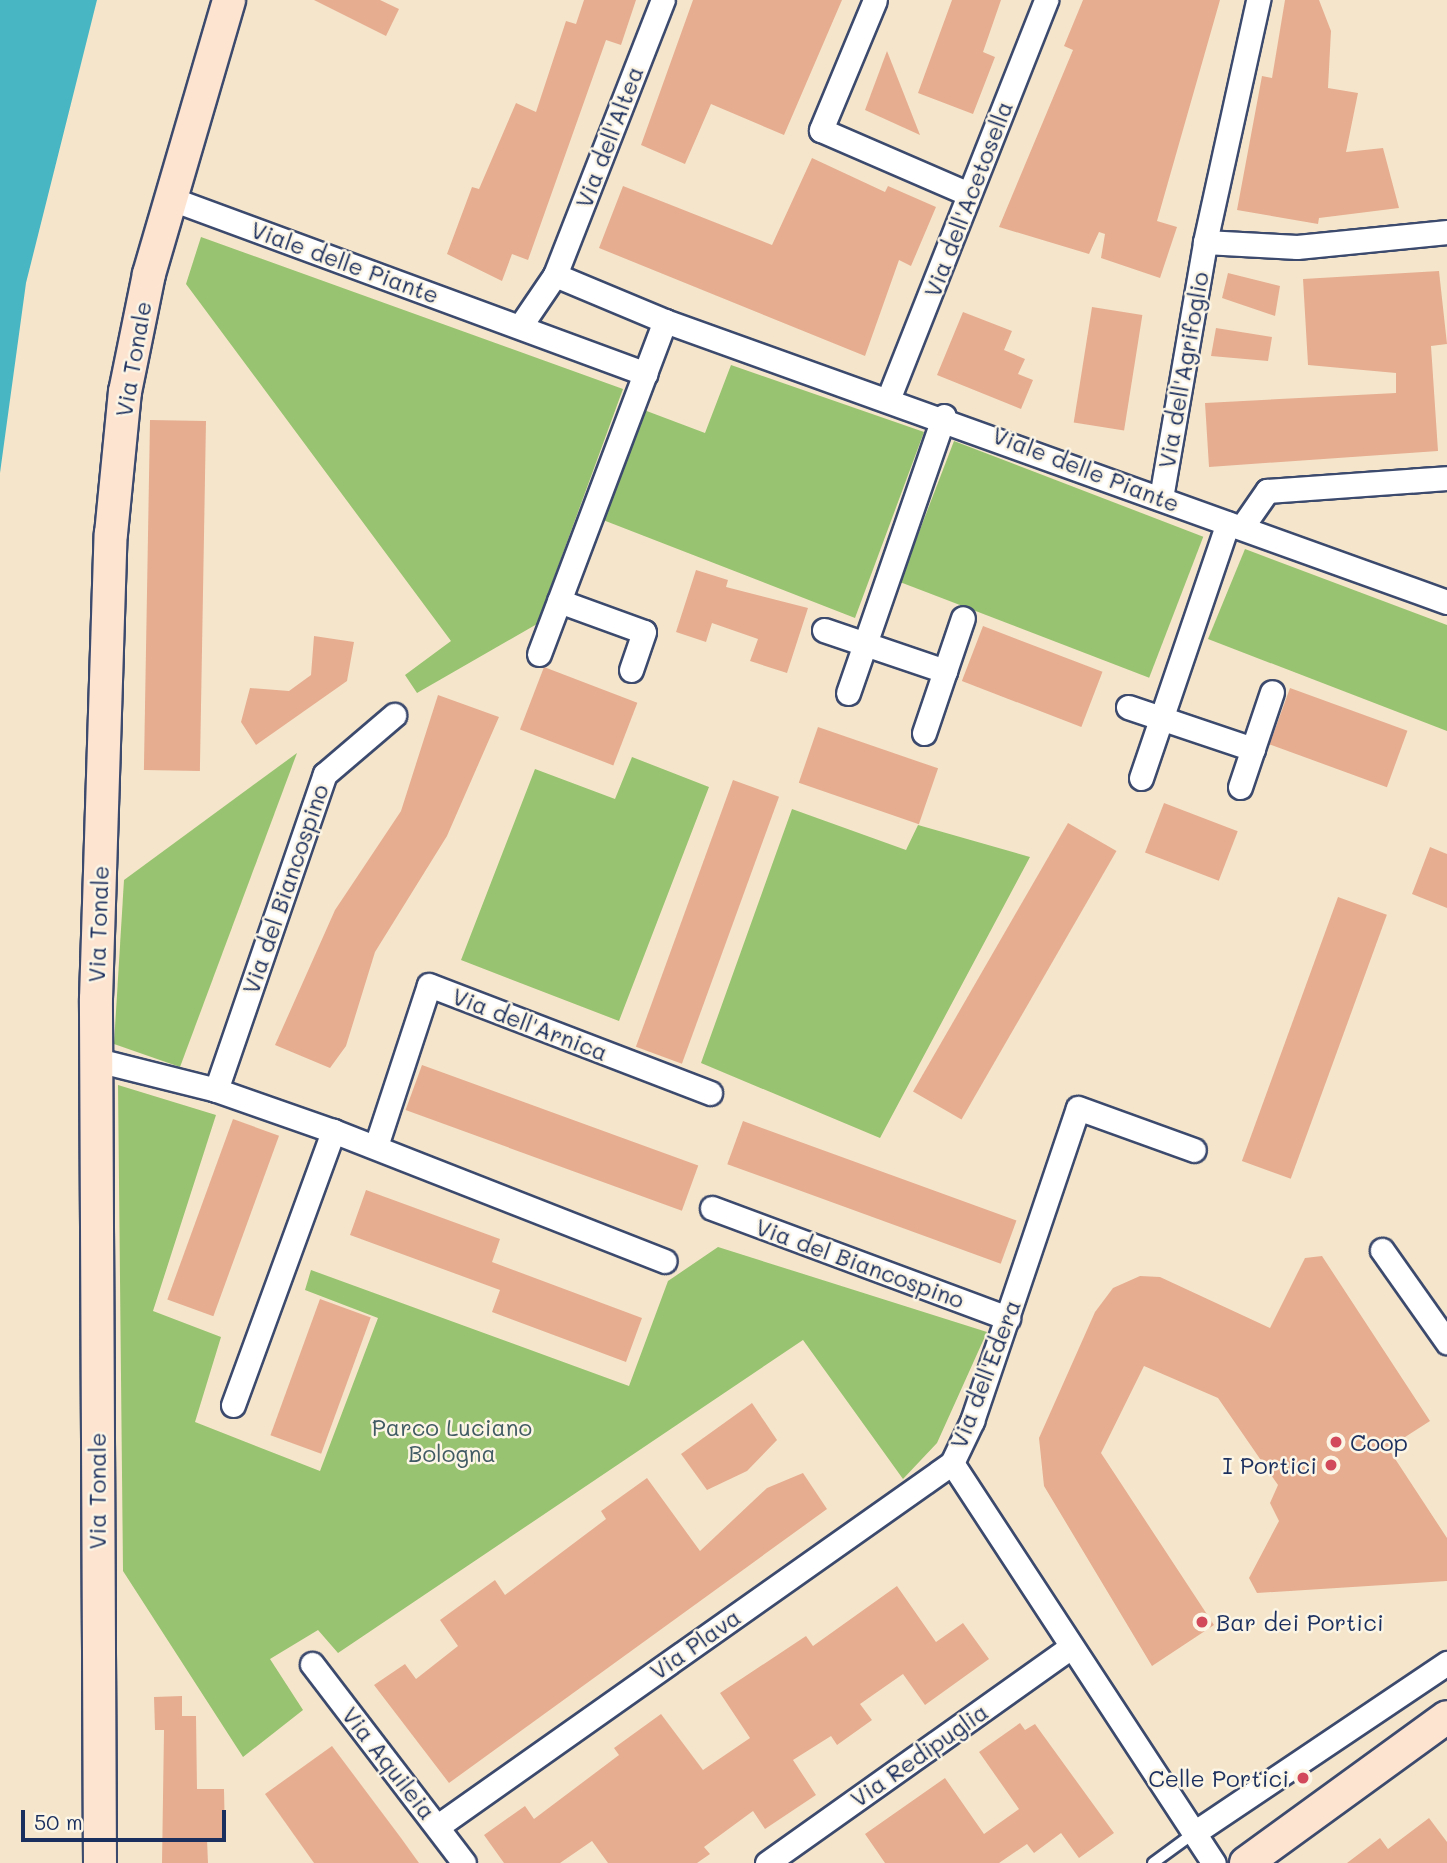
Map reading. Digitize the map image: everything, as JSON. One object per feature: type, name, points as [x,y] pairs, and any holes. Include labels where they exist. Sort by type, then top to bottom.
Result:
[{"type":"street","name":"Via Tonale","points":[[100,1863],[97,1060],[111,534],[125,392],[169,198],[229,0]]},
{"type":"street","name":"Via dell'Altea","points":[[555,275],[663,0]]},
{"type":"street","points":[[875,0],[821,130],[970,194]]},
{"type":"street","name":"Via dell'Acetosella","points":[[889,397],[1046,0]]},
{"type":"street","name":"Via dell'Agrifoglio","points":[[1161,498],[1205,242],[1258,0]]},
{"type":"street","name":"Viale delle Piante","points":[[169,198],[521,325],[646,374]]},
{"type":"street","name":"Via dell'Agrifoglio","points":[[1205,242],[1297,247],[1447,232]]},
{"type":"street","name":"Viale delle Piante","points":[[555,275],[665,321],[943,416],[1447,603]]},
{"type":"street","points":[[521,325],[555,275]]},
{"type":"street","points":[[539,653],[665,321]]},
{"type":"street","points":[[848,693],[943,416]]},
{"type":"street","points":[[1141,778],[1235,525],[1267,491],[1447,478]]},
{"type":"street","points":[[559,601],[645,632],[631,670]]},
{"type":"street","points":[[923,733],[963,618]]},
{"type":"street","points":[[824,630],[945,671]]},
{"type":"street","points":[[1240,787],[1272,692]]},
{"type":"street","points":[[1128,707],[1253,749]]},
{"type":"street","name":"Via del Biancospino","points":[[216,1090],[325,774],[394,715]]},
{"type":"street","name":"Via dell'Arnica","points":[[376,1146],[429,985],[710,1093]]},
{"type":"street","points":[[97,1060],[216,1090],[376,1146],[664,1261]]},
{"type":"street","name":"Via dell'Edera","points":[[1194,1150],[1078,1108],[1008,1318],[952,1462],[1214,1863]]},
{"type":"street","points":[[233,1405],[333,1131]]},
{"type":"street","name":"Via del Biancospino","points":[[712,1209],[1008,1318]]},
{"type":"street","points":[[1381,1250],[1446,1340]]},
{"type":"street","name":"Via Plava","points":[[438,1826],[952,1462]]},
{"type":"street","name":"Via Redipuglia","points":[[767,1863],[1071,1647]]},
{"type":"street","points":[[1194,1833],[1447,1663]]},
{"type":"street","name":"Via Aquileia","points":[[312,1664],[464,1863]]},
{"type":"street","points":[[1246,1863],[1447,1717]]},
{"type":"lane","points":[[1153,1863],[1194,1833]]},
{"type":"green space","points":[[201,237],[623,389],[537,624],[417,693],[405,675],[451,641],[186,284]]},
{"type":"green space","points":[[731,365],[924,432],[855,618],[603,520],[644,410],[705,433]]},
{"type":"green space","points":[[954,441],[1203,537],[1149,678],[900,582]]},
{"type":"green space","points":[[1245,549],[1447,625],[1447,731],[1208,639]]},
{"type":"green space","points":[[297,753],[180,1067],[114,1044],[124,880]]},
{"type":"green space","points":[[632,757],[709,787],[619,1021],[461,960],[535,769],[615,799]]},
{"type":"green space","points":[[792,809],[906,850],[918,825],[1030,857],[880,1138],[701,1063]]},
{"type":"green space","name":"Parco Luciano Bologna","points":[[118,1085],[216,1115],[153,1311],[221,1337],[195,1422],[320,1471],[378,1318],[305,1290],[311,1270],[629,1386],[668,1281],[718,1247],[987,1332],[937,1443],[903,1479],[803,1340],[338,1653],[318,1630],[270,1659],[303,1710],[243,1757],[123,1571]]},
{"type":"water","points":[[0,0],[97,0],[26,283],[0,473]]},
{"type":"building","points":[[314,0],[380,0],[399,9],[386,36]]},
{"type":"building","points":[[584,0],[636,0],[621,45],[606,40],[528,260],[512,254],[502,281],[447,254],[472,187],[479,189],[516,103],[536,112],[566,21],[576,24]]},
{"type":"building","points":[[693,0],[842,0],[784,135],[711,104],[685,164],[641,145]]},
{"type":"building","points":[[952,0],[1001,0],[983,52],[995,57],[973,114],[918,93]]},
{"type":"building","points":[[1083,0],[1220,0],[1157,221],[1177,227],[1160,278],[1101,258],[1105,234],[1099,232],[1089,254],[999,227],[1073,50],[1064,46]]},
{"type":"building","points":[[1285,0],[1319,0],[1331,31],[1328,88],[1358,93],[1346,152],[1383,148],[1399,208],[1319,218],[1318,224],[1237,210],[1262,76],[1272,78]]},
{"type":"building","points":[[887,51],[920,135],[865,110]]},
{"type":"building","points":[[812,158],[885,192],[888,186],[936,207],[911,266],[899,260],[865,356],[599,248],[623,186],[772,245]]},
{"type":"building","points":[[1439,271],[1447,344],[1431,346],[1438,451],[1209,467],[1205,403],[1396,393],[1396,373],[1308,365],[1303,279]]},
{"type":"building","points":[[1228,273],[1280,286],[1275,316],[1222,298]]},
{"type":"building","points":[[1092,307],[1142,315],[1124,431],[1074,423]]},
{"type":"building","points":[[963,312],[1012,331],[1004,350],[1025,359],[1018,374],[1033,380],[1021,409],[937,375]]},
{"type":"building","points":[[1216,328],[1272,337],[1268,361],[1211,356]]},
{"type":"building","points":[[150,420],[206,421],[200,771],[144,770]]},
{"type":"building","points":[[696,570],[728,580],[726,587],[808,608],[787,673],[750,661],[758,639],[712,623],[706,642],[676,632]]},
{"type":"building","points":[[983,626],[1102,672],[1081,727],[962,681]]},
{"type":"building","points":[[314,636],[354,642],[347,681],[256,745],[241,722],[250,688],[289,691],[311,675]]},
{"type":"building","points":[[544,667],[637,703],[613,765],[520,730]]},
{"type":"building","points":[[1290,688],[1407,731],[1387,787],[1269,744]]},
{"type":"building","points":[[438,695],[499,717],[447,836],[375,952],[346,1046],[330,1068],[275,1045],[335,910],[401,811]]},
{"type":"building","points":[[818,727],[938,768],[919,824],[799,783]]},
{"type":"building","points":[[733,780],[779,797],[682,1064],[636,1047]]},
{"type":"building","points":[[1164,803],[1238,831],[1219,881],[1145,852]]},
{"type":"building","points":[[1068,823],[1116,851],[961,1119],[913,1091]]},
{"type":"building","points":[[1430,847],[1447,854],[1447,908],[1412,894]]},
{"type":"building","points":[[1338,897],[1387,915],[1291,1179],[1242,1161]]},
{"type":"building","points":[[422,1065],[698,1166],[682,1211],[406,1110]]},
{"type":"building","points":[[233,1119],[279,1136],[213,1316],[167,1299]]},
{"type":"building","points":[[743,1121],[1016,1221],[1001,1264],[727,1164]]},
{"type":"building","points":[[366,1190],[500,1239],[492,1262],[642,1318],[626,1362],[492,1312],[500,1290],[350,1235]]},
{"type":"building","name":"I Portici","points":[[1322,1256],[1430,1421],[1388,1448],[1447,1538],[1447,1581],[1257,1593],[1249,1578],[1279,1521],[1270,1503],[1278,1485],[1218,1398],[1144,1366],[1101,1453],[1214,1625],[1152,1666],[1044,1486],[1039,1438],[1095,1312],[1113,1288],[1140,1276],[1160,1277],[1270,1328],[1305,1258]]},
{"type":"building","points":[[320,1299],[371,1317],[321,1454],[270,1435]]},
{"type":"building","points":[[752,1403],[777,1440],[747,1471],[707,1490],[681,1454]]},
{"type":"building","points":[[803,1473],[827,1509],[449,1783],[374,1685],[405,1664],[416,1679],[458,1646],[440,1620],[495,1580],[505,1595],[606,1519],[601,1511],[647,1478],[700,1551],[767,1488]]},
{"type":"building","points":[[897,1586],[936,1642],[963,1623],[989,1659],[925,1705],[903,1674],[860,1704],[872,1720],[837,1745],[831,1736],[793,1760],[816,1795],[765,1829],[753,1811],[704,1847],[710,1854],[697,1863],[608,1863],[592,1841],[560,1863],[504,1863],[484,1835],[525,1806],[534,1819],[619,1755],[614,1748],[661,1714],[703,1770],[750,1738],[720,1693],[806,1636],[813,1646]]},
{"type":"building","points":[[182,1696],[182,1716],[196,1716],[197,1789],[224,1789],[225,1838],[207,1839],[208,1863],[162,1863],[164,1730],[155,1730],[154,1697]]},
{"type":"building","points":[[1020,1723],[1025,1730],[1035,1724],[1114,1833],[1079,1858],[1061,1833],[1034,1853],[1027,1844],[999,1863],[885,1863],[865,1834],[945,1778],[984,1834],[1019,1809],[979,1752]]},
{"type":"building","points":[[332,1746],[419,1863],[314,1863],[265,1794]]},
{"type":"building","points":[[1429,1818],[1447,1842],[1447,1863],[1347,1863],[1380,1838],[1388,1849]]},
{"type":"place","name":"Coop","points":[[1336,1442]]},
{"type":"place","name":"I Portici","points":[[1331,1465]]},
{"type":"place","name":"Bar dei Portici","points":[[1202,1622]]},
{"type":"place","name":"Celle Portici","points":[[1303,1778]]}]
